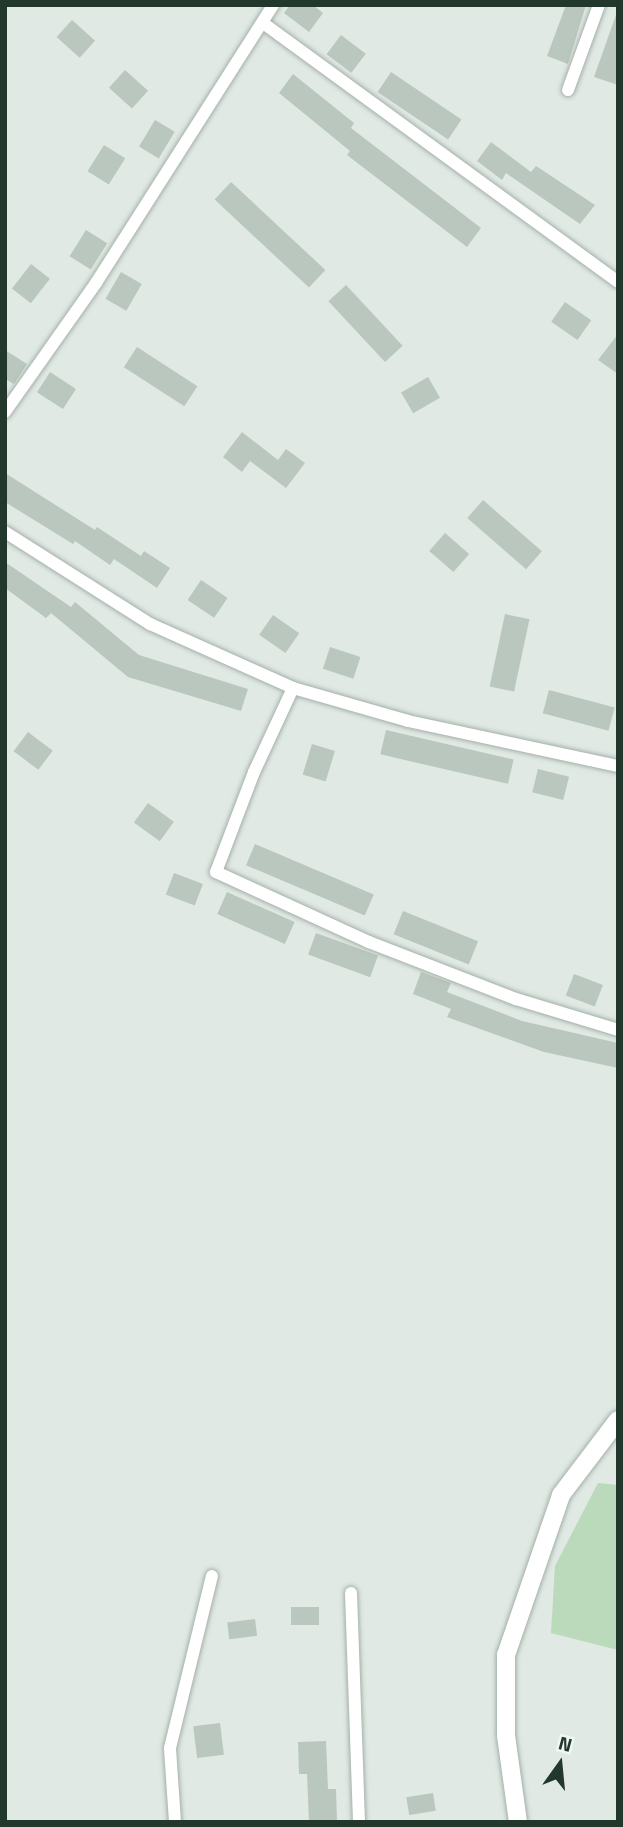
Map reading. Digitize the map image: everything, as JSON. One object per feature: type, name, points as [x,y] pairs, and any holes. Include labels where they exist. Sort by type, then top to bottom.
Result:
[{"type":"street","points":[[5,412],[96,283],[273,5]]},
{"type":"street","points":[[568,90],[599,5]]},
{"type":"street","points":[[263,23],[618,282]]},
{"type":"street","points":[[5,532],[150,624],[293,688],[408,721],[618,766]]},
{"type":"street","points":[[293,688],[254,772],[216,873],[394,951],[516,999],[618,1030]]},
{"type":"street","points":[[518,1822],[506,1735],[506,1655],[561,1495],[618,1420]]},
{"type":"street","points":[[175,1822],[170,1748],[212,1576]]},
{"type":"street","points":[[351,1593],[359,1822]]},
{"type":"green space","points":[[598,1483],[618,1485],[618,1650],[551,1633],[555,1566]]},
{"type":"building","points":[[290,5],[313,5],[323,13],[309,32],[284,13]]},
{"type":"building","points":[[566,5],[586,5],[568,64],[547,56]]},
{"type":"building","points":[[616,15],[618,16],[618,85],[594,77]]},
{"type":"building","points":[[72,20],[95,41],[80,58],[57,37]]},
{"type":"building","points":[[341,35],[366,54],[351,73],[327,54]]},
{"type":"building","points":[[125,70],[148,91],[132,109],[109,88]]},
{"type":"building","points":[[391,72],[461,120],[448,139],[378,92]]},
{"type":"building","points":[[293,74],[354,123],[351,128],[481,228],[467,247],[347,155],[350,151],[279,93]]},
{"type":"building","points":[[155,120],[175,132],[159,158],[139,147]]},
{"type":"building","points":[[491,142],[531,172],[536,166],[595,205],[580,224],[506,173],[502,180],[477,161]]},
{"type":"building","points":[[104,145],[125,158],[109,185],[88,171]]},
{"type":"building","points":[[231,182],[325,270],[309,288],[215,200]]},
{"type":"building","points":[[86,230],[107,243],[91,270],[70,256]]},
{"type":"building","points":[[31,264],[50,279],[31,303],[12,288]]},
{"type":"building","points":[[121,272],[142,284],[126,311],[106,299]]},
{"type":"building","points":[[346,285],[403,346],[385,362],[328,301]]},
{"type":"building","points":[[565,302],[591,320],[577,340],[551,322]]},
{"type":"building","points":[[618,334],[618,374],[598,360]]},
{"type":"building","points":[[137,347],[197,386],[184,406],[124,367]]},
{"type":"building","points":[[5,350],[27,364],[14,384],[5,379]]},
{"type":"building","points":[[50,372],[76,389],[63,409],[37,392]]},
{"type":"building","points":[[428,377],[440,398],[413,413],[401,393]]},
{"type":"building","points":[[242,432],[278,460],[286,449],[305,463],[286,488],[250,461],[242,472],[223,457]]},
{"type":"building","points":[[5,473],[95,530],[97,527],[141,556],[144,551],[170,568],[157,588],[114,559],[110,565],[75,541],[73,544],[5,502]]},
{"type":"building","points":[[483,500],[542,551],[526,569],[467,518]]},
{"type":"building","points":[[445,533],[469,554],[453,572],[429,551]]},
{"type":"building","points":[[5,562],[71,607],[75,602],[139,655],[248,689],[241,711],[128,677],[51,613],[46,618],[5,588]]},
{"type":"building","points":[[201,580],[228,598],[214,618],[188,600]]},
{"type":"building","points":[[505,614],[529,619],[514,692],[490,686]]},
{"type":"building","points":[[273,615],[299,633],[285,653],[259,635]]},
{"type":"building","points":[[330,647],[360,657],[353,679],[323,669]]},
{"type":"building","points":[[549,690],[615,708],[608,731],[543,713]]},
{"type":"building","points":[[386,730],[514,759],[508,784],[380,754]]},
{"type":"building","points":[[28,732],[53,751],[38,770],[14,751]]},
{"type":"building","points":[[312,744],[335,751],[326,782],[303,775]]},
{"type":"building","points":[[538,769],[569,777],[563,800],[532,792]]},
{"type":"building","points":[[148,803],[174,822],[160,841],[134,822]]},
{"type":"building","points":[[255,844],[374,894],[365,916],[246,865]]},
{"type":"building","points":[[174,873],[203,884],[195,906],[166,894]]},
{"type":"building","points":[[227,892],[295,922],[285,944],[217,914]]},
{"type":"building","points":[[403,911],[478,941],[469,965],[394,934]]},
{"type":"building","points":[[316,933],[378,956],[370,977],[308,955]]},
{"type":"building","points":[[421,972],[451,983],[447,992],[522,1021],[618,1043],[618,1068],[544,1052],[447,1017],[451,1009],[413,994]]},
{"type":"building","points":[[574,974],[603,985],[595,1007],[566,995]]},
{"type":"building","points":[[291,1607],[319,1607],[319,1625],[291,1625]]},
{"type":"building","points":[[255,1619],[257,1636],[229,1639],[227,1622]]},
{"type":"building","points":[[220,1723],[224,1755],[197,1758],[193,1726]]},
{"type":"building","points":[[326,1741],[328,1789],[336,1789],[337,1821],[309,1822],[307,1774],[299,1774],[298,1742]]},
{"type":"building","points":[[433,1793],[436,1811],[409,1815],[406,1797]]}]
